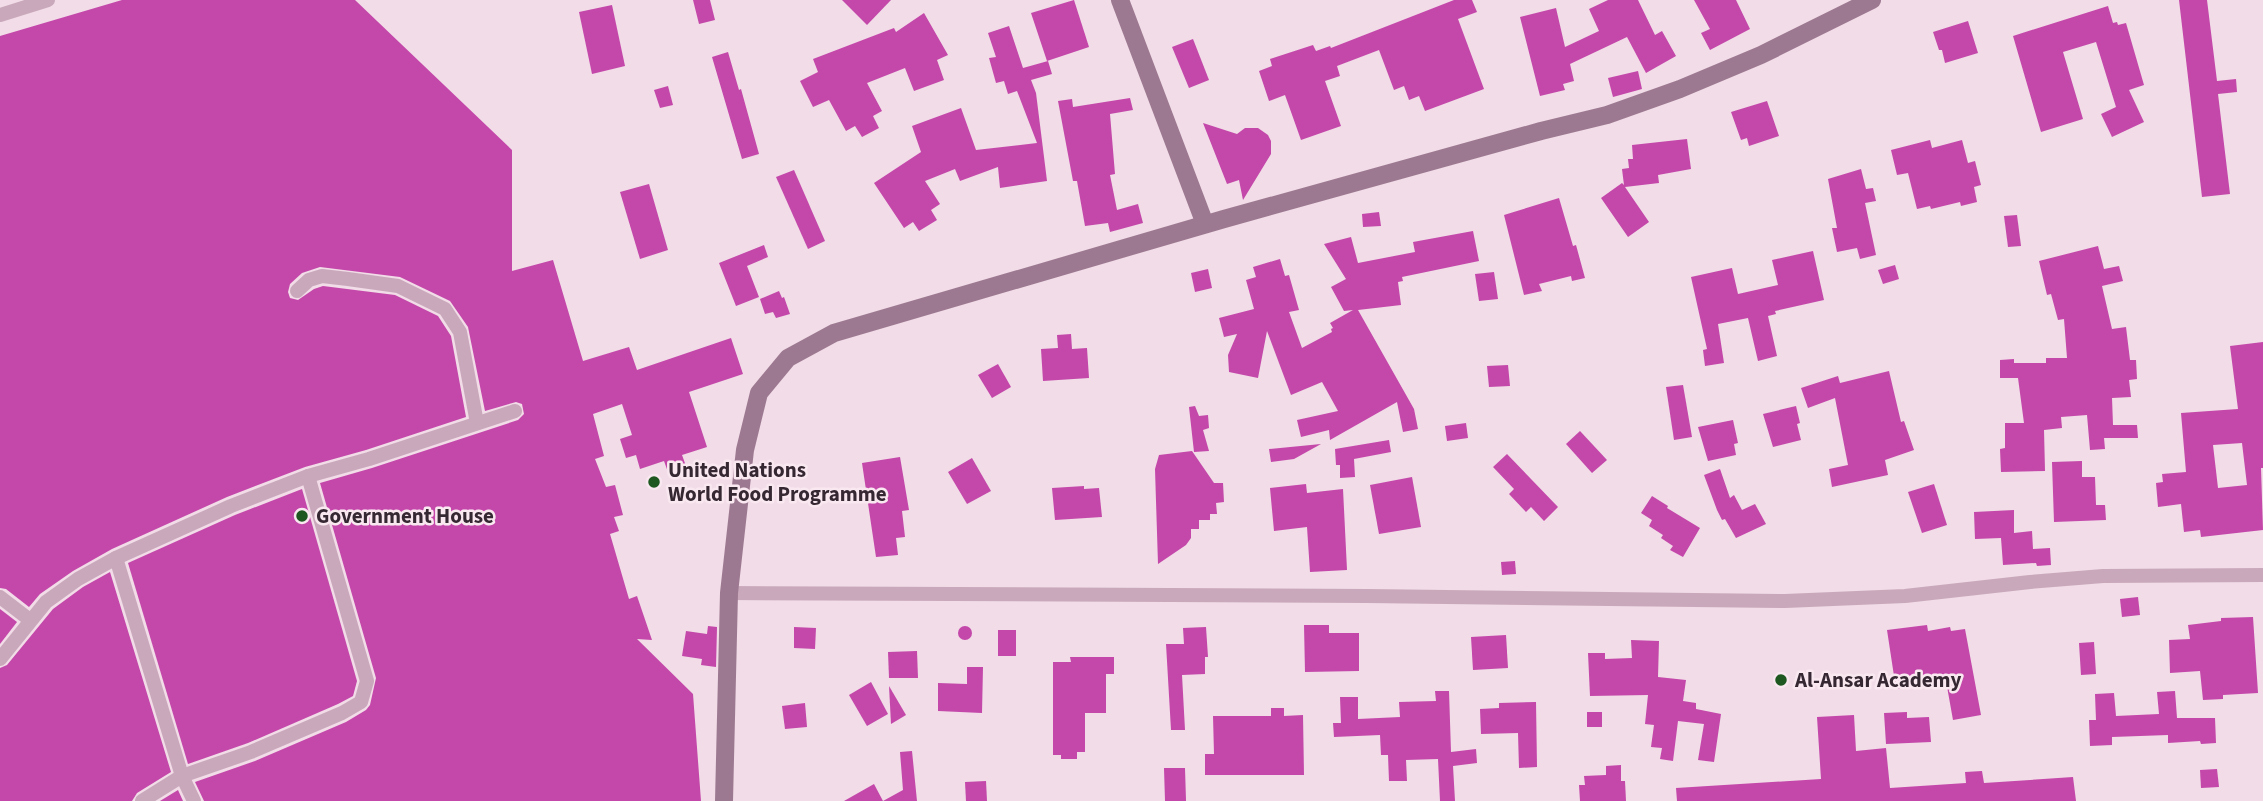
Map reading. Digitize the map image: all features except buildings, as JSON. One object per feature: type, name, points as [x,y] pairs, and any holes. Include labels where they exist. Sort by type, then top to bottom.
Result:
[{"type":"street","points":[[0,15],[48,0]]},
{"type":"street","points":[[1120,0],[1205,224]]},
{"type":"street","points":[[724,801],[729,593],[745,450],[759,393],[788,358],[834,333],[1205,224],[1607,115],[1680,89],[1761,55],[1872,0]]},
{"type":"street","points":[[297,290],[309,280],[322,276],[348,279],[398,286],[445,309],[460,332],[477,423]]},
{"type":"street","points":[[0,659],[46,602],[78,579],[116,558],[231,506],[308,476],[515,411]]},
{"type":"street","points":[[142,801],[183,776],[262,747],[342,713],[361,702],[367,681],[308,476]]},
{"type":"street","points":[[116,558],[183,776],[194,801]]},
{"type":"street","points":[[729,593],[1785,601],[1905,596],[2102,576],[2263,575]]},
{"type":"street","points":[[0,597],[30,620]]},
{"type":"place","name":"United Nations World Food Programme","points":[[654,482]]},
{"type":"place","name":"Government House","points":[[302,516]]},
{"type":"place","name":"Al-Ansar Academy","points":[[1781,680]]}]
